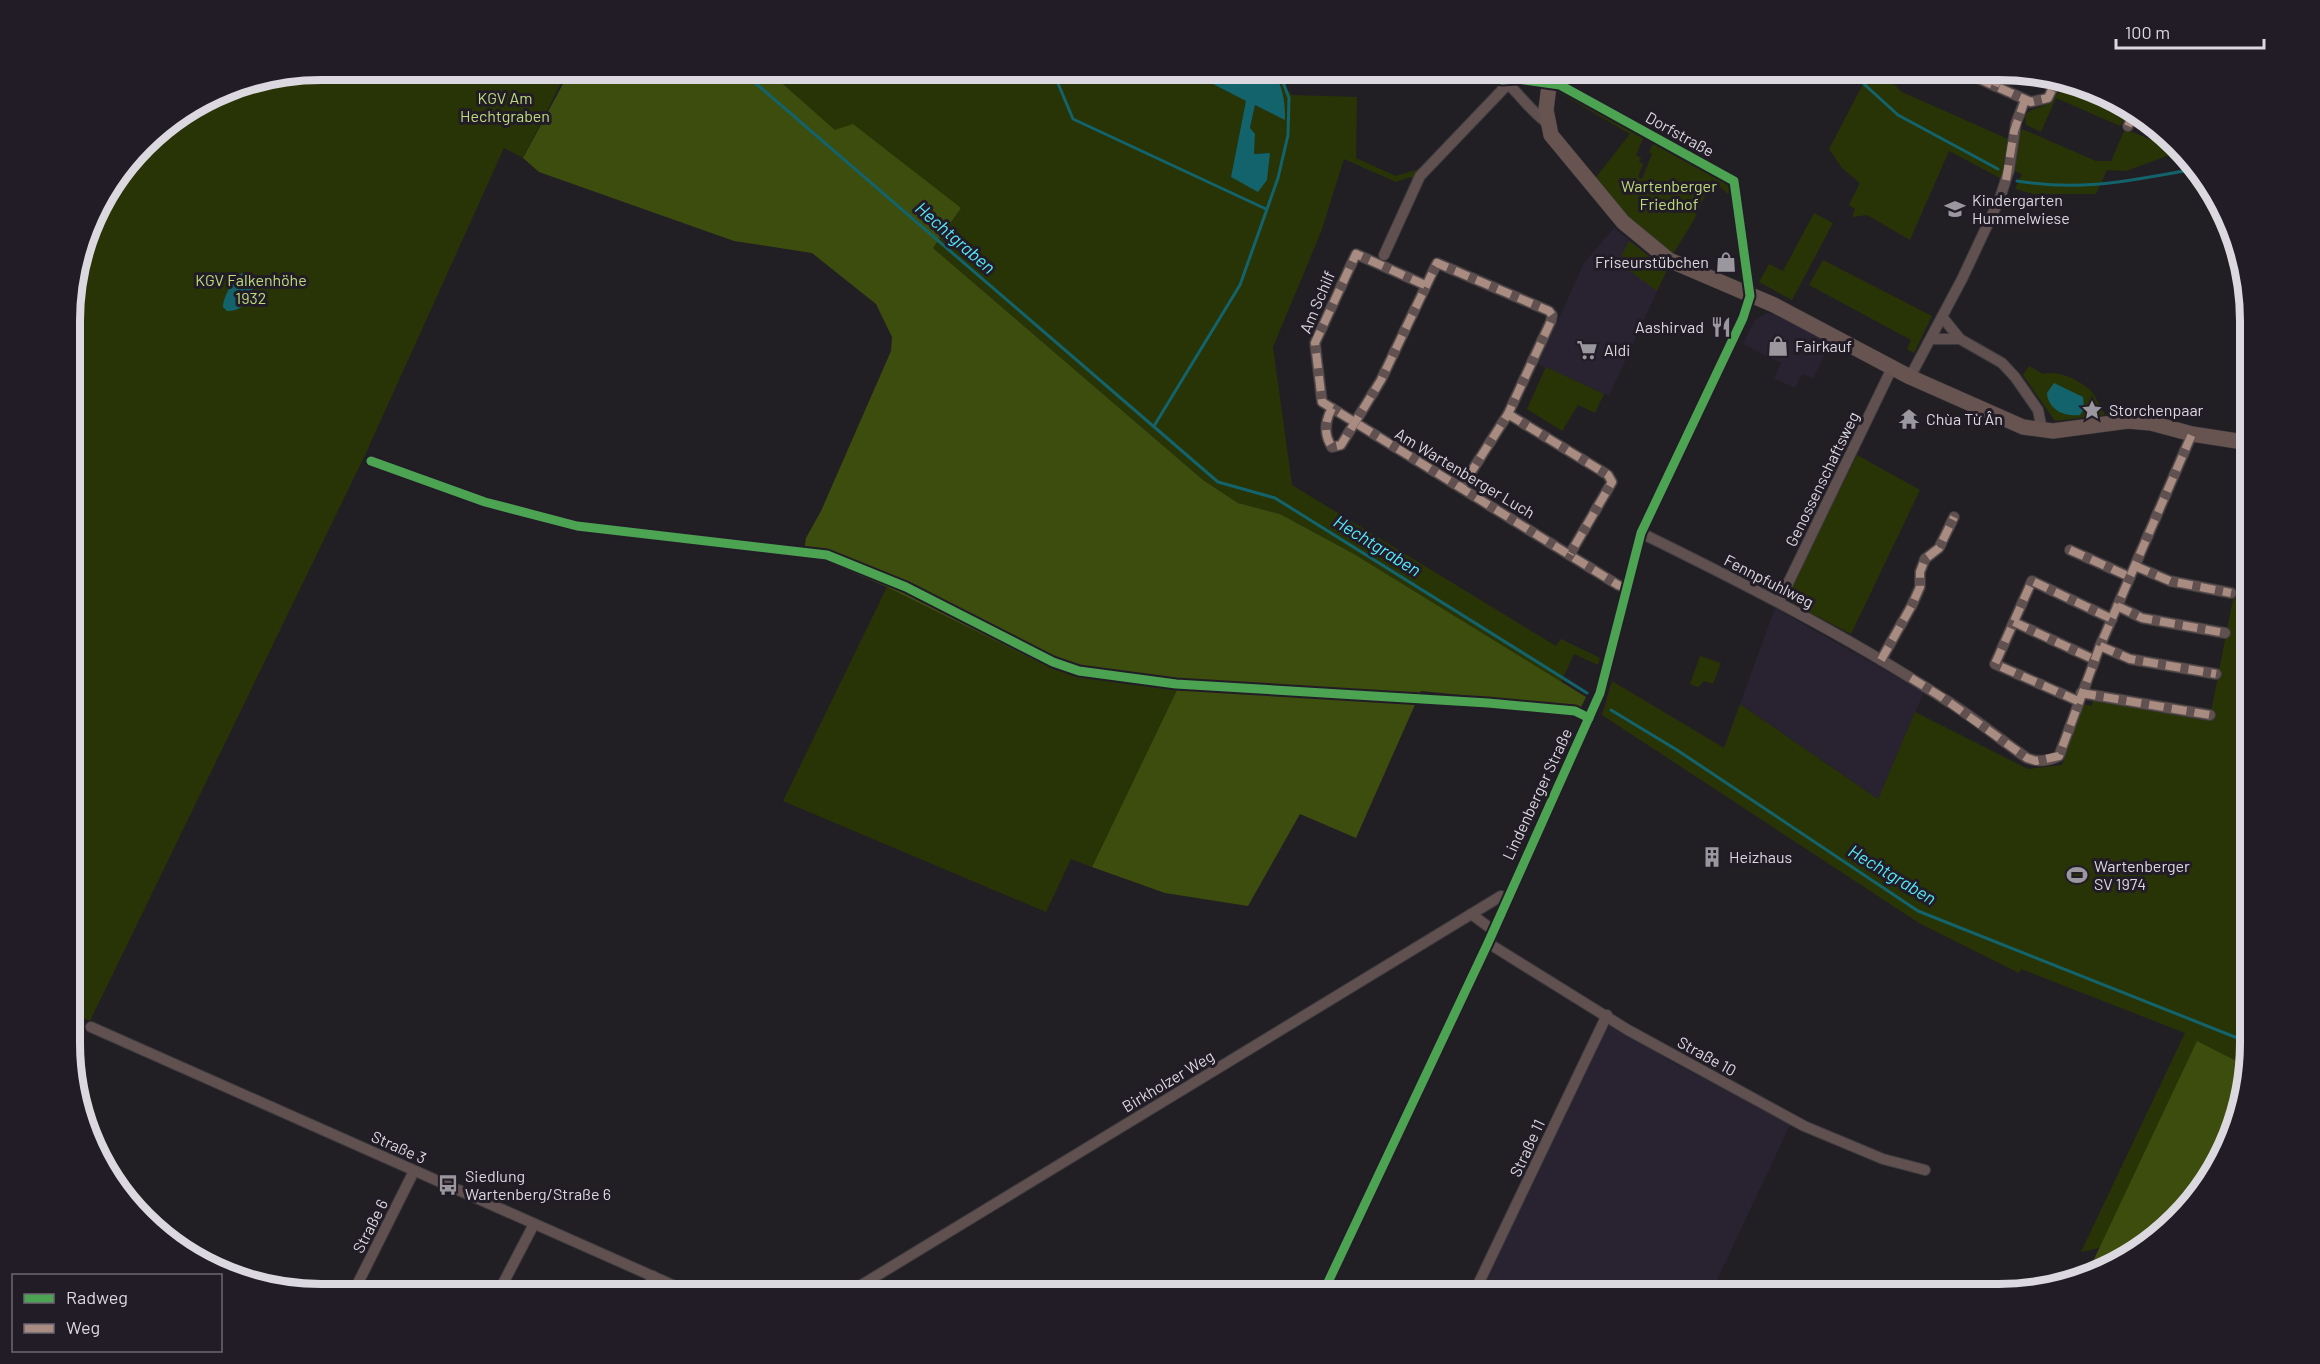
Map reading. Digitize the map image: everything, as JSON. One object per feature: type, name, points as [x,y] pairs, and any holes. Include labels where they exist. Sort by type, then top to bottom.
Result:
[{"type":"main road","points":[[1554,80],[1546,122],[1554,140],[1617,215],[1651,248],[1678,265],[1790,313],[1910,378],[2023,427],[2042,430],[2128,421],[2151,423],[2192,434],[2240,441]]},
{"type":"street","points":[[1502,80],[1529,110],[1546,122]]},
{"type":"street","name":"Dorfstraße","points":[[1505,82],[1513,80]]},
{"type":"street","name":"Dorfstraße","points":[[1556,80],[1734,181],[1750,296]]},
{"type":"street","points":[[1982,80],[2031,102],[2048,98],[2054,86]]},
{"type":"street","points":[[1995,86],[1997,80]]},
{"type":"street","points":[[1384,255],[1420,176],[1505,82]]},
{"type":"street","points":[[1910,378],[2000,198],[2012,153],[2014,130],[2025,100]]},
{"type":"street","points":[[2128,126],[2131,119]]},
{"type":"street","name":"Am Schilf","points":[[1354,423],[1322,402],[1315,343],[1353,258],[1356,254],[1360,255],[1425,285]]},
{"type":"street","points":[[1332,408],[1325,420],[1328,440],[1332,447],[1341,445],[1381,380],[1437,262],[1549,311],[1552,315],[1508,414],[1461,488]]},
{"type":"street","name":"Lindenberger Straße","points":[[1327,1285],[1488,943],[1600,693],[1641,533],[1743,316],[1750,296]]},
{"type":"street","points":[[1942,318],[1960,339],[2002,363],[2015,377],[2038,410],[2042,430]]},
{"type":"street","points":[[1931,339],[1960,339]]},
{"type":"street","name":"Genossenschaftsweg","points":[[1779,602],[1892,368]]},
{"type":"street","points":[[1508,414],[1608,475],[1612,482],[1570,554]]},
{"type":"street","name":"Am Wartenberger Luch","points":[[1354,423],[1626,588]]},
{"type":"street","name":"Fennpfuhlweg","points":[[1641,533],[1779,602],[1881,660],[1943,698],[2027,758],[2036,761],[2059,756],[2100,646],[2192,434]]},
{"type":"street","points":[[1881,660],[1920,587],[1920,572],[1925,559],[1938,548],[1954,517]]},
{"type":"street","points":[[2070,550],[2130,577]]},
{"type":"street","points":[[2135,566],[2170,581],[2231,593]]},
{"type":"street","points":[[2112,619],[2032,581],[1995,664],[2080,697],[2210,714]]},
{"type":"street","points":[[2117,606],[2142,618],[2225,633]]},
{"type":"street","points":[[2014,622],[2095,660]]},
{"type":"street","points":[[2100,646],[2130,659],[2216,674]]},
{"type":"street","name":"Birkholzer Weg","points":[[861,1285],[1501,896],[1506,899]]},
{"type":"street","points":[[1471,914],[1493,930]]},
{"type":"street","name":"Straße 10","points":[[1488,943],[1628,1030],[1804,1126],[1882,1159],[1925,1170]]},
{"type":"street","name":"Straße 11","points":[[1478,1285],[1607,1015]]},
{"type":"street","name":"Straße 3","points":[[91,1027],[673,1285]]},
{"type":"street","name":"Straße 6","points":[[357,1285],[414,1171]]},
{"type":"street","points":[[502,1285],[534,1224]]},
{"type":"street","points":[[649,1285],[653,1276]]},
{"type":"shaded area","points":[[1614,228],[1667,270],[1609,396],[1538,364],[1584,263]]},
{"type":"shaded area","points":[[1767,313],[1781,316],[1830,343],[1813,379],[1802,374],[1795,388],[1774,378],[1781,363],[1743,344],[1755,320]]},
{"type":"shaded area","points":[[1775,608],[1924,692],[1878,799],[1740,704]]},
{"type":"shaded area","points":[[1608,1021],[1674,1063],[1791,1123],[1715,1285],[1482,1285]]},
{"type":"green space","name":"KGV Falkenhöhe 1932","points":[[305,80],[562,80],[523,158],[504,148],[366,453],[90,1021],[80,1017],[80,305],[84,273],[92,243],[104,214],[129,174],[162,139],[200,112],[243,92],[273,84]]},
{"type":"green space","points":[[565,80],[778,80],[835,130],[853,124],[961,208],[933,248],[1203,480],[1238,503],[1280,514],[1354,554],[1586,697],[1581,707],[1421,691],[1356,838],[1300,814],[1248,906],[1165,893],[1092,867],[1177,690],[1075,676],[1032,659],[887,587],[826,561],[803,558],[806,538],[821,511],[891,351],[892,337],[876,304],[812,253],[734,241],[539,172],[523,158]]},
{"type":"green space","points":[[778,80],[1206,80],[1247,101],[1231,177],[1270,153],[1254,154],[1255,134],[1250,129],[1255,105],[1285,119],[1278,80],[1292,95],[1357,97],[1356,158],[1396,176],[1422,168],[1414,179],[1410,177],[1396,182],[1344,159],[1321,232],[1273,347],[1292,485],[1556,646],[1561,639],[1600,658],[1598,665],[1574,654],[1561,682],[1354,554],[1280,514],[1238,503],[1203,480],[933,248],[961,208],[835,130]]},
{"type":"green space","points":[[1865,80],[1890,80],[1902,92],[2008,139],[2005,168],[2000,178],[1949,151],[1910,240],[1867,215],[1852,217],[1855,209],[1849,205],[1860,183],[1842,168],[1829,149]]},
{"type":"green space","name":"Wartenberger Friedhof","points":[[1556,87],[1644,136],[1636,155],[1641,158],[1639,162],[1643,164],[1638,177],[1642,179],[1654,142],[1726,182],[1731,193],[1727,193],[1712,179],[1694,220],[1673,254],[1651,242],[1593,181],[1630,134],[1555,90]]},
{"type":"green space","points":[[2061,88],[2077,92],[2106,104],[2127,116],[2120,126],[2056,98],[2041,132],[2026,125],[2027,113],[2045,105]]},
{"type":"green space","points":[[2022,129],[2096,161],[2111,161],[2125,129],[2162,143],[2173,154],[2126,171],[2107,170],[2096,194],[2033,194],[2015,189],[2022,174],[2015,171],[2017,142]]},
{"type":"green space","points":[[1814,213],[1833,223],[1792,300],[1759,282],[1769,264],[1783,271]]},
{"type":"green space","points":[[1629,241],[1667,270],[1657,291],[1630,271],[1634,264],[1621,256]]},
{"type":"green space","points":[[1823,260],[1932,316],[1914,353],[1907,349],[1911,340],[1809,285]]},
{"type":"green space","points":[[2029,366],[2043,374],[2061,374],[2084,385],[2094,394],[2105,415],[2055,421],[2023,375]]},
{"type":"green space","points":[[1546,367],[1604,394],[1595,413],[1578,405],[1562,431],[1527,409]]},
{"type":"green space","points":[[1857,455],[1920,490],[1851,634],[1790,602],[1787,596]]},
{"type":"green space","points":[[2240,563],[2240,1059],[2236,1091],[2228,1121],[2216,1150],[2191,1190],[2158,1225],[2118,1253],[2111,1245],[2081,1252],[2185,1033],[2021,969],[2019,973],[1919,923],[1602,715],[1612,681],[1724,748],[1740,704],[1878,799],[1915,712],[2028,769],[2062,765],[2083,704],[2092,706],[2093,696],[2210,717]]},
{"type":"green space","points":[[887,587],[1032,659],[1075,676],[1177,690],[1092,867],[1071,859],[1046,912],[783,801]]},
{"type":"green space","points":[[1700,656],[1721,663],[1713,684],[1704,681],[1698,687],[1705,690],[1690,684]]},
{"type":"green space","points":[[2197,1041],[2240,1063],[2236,1091],[2228,1121],[2216,1150],[2191,1190],[2170,1214],[2146,1235],[2106,1260],[2091,1267]]},
{"type":"water","points":[[1205,80],[1278,81],[1283,93],[1285,120],[1255,105],[1250,128],[1255,134],[1254,154],[1270,153],[1267,180],[1258,192],[1231,177],[1246,101]]},
{"type":"water","points":[[242,273],[253,280],[250,297],[243,306],[227,311],[223,307],[225,298],[232,283]]},
{"type":"water","points":[[2054,383],[2083,397],[2084,409],[2080,415],[2063,413],[2050,404],[2047,393]]},
{"type":"waterway","name":"Hechtgraben","points":[[752,80],[1218,482],[1275,498],[1587,693]]},
{"type":"waterway","name":"Hechtgraben","points":[[1057,80],[1073,119],[1266,209]]},
{"type":"waterway","name":"Hechtgraben","points":[[1154,426],[1240,285],[1278,178],[1288,135],[1289,98],[1282,80]]},
{"type":"waterway","points":[[1864,84],[1898,115],[1998,169]]},
{"type":"waterway","points":[[2017,181],[2086,185],[2128,181],[2188,170]]},
{"type":"waterway","name":"Hechtgraben","points":[[1611,710],[1677,750],[1918,911],[2240,1039]]},
{"type":"marked path","points":[[1982,80],[2031,102],[2048,98],[2054,86]]},
{"type":"marked path","points":[[1995,86],[1997,80]]},
{"type":"marked path","points":[[2006,180],[2014,131],[2025,100]]},
{"type":"marked path","points":[[2128,126],[2131,119]]},
{"type":"marked path","points":[[1425,285],[1356,254],[1315,343],[1322,402],[1626,588]]},
{"type":"marked path","points":[[1332,408],[1326,428],[1332,447],[1341,445],[1381,380],[1437,263],[1549,311],[1552,315],[1551,321],[1508,414],[1461,488]]},
{"type":"marked path","points":[[1508,414],[1608,475],[1612,482],[1570,554]]},
{"type":"marked path","points":[[1911,678],[2027,758],[2036,761],[2059,756],[2100,646],[2192,434]]},
{"type":"marked path","points":[[1881,660],[1920,587],[1920,572],[1925,559],[1939,548],[1954,517]]},
{"type":"marked path","points":[[2070,550],[2130,577]]},
{"type":"marked path","points":[[2135,566],[2170,581],[2231,593]]},
{"type":"marked path","points":[[2078,701],[1995,664],[2032,581],[2112,619]]},
{"type":"marked path","points":[[2117,606],[2142,618],[2225,633]]},
{"type":"marked path","points":[[2014,622],[2095,660]]},
{"type":"marked path","points":[[2100,646],[2130,659],[2216,674]]},
{"type":"marked path","points":[[2081,693],[2210,715]]},
{"type":"cycle path","points":[[1327,1285],[1488,943],[1600,693],[1641,533],[1743,318],[1750,296],[1734,181],[1560,85],[1524,80]]},
{"type":"cycle path","points":[[371,461],[485,502],[577,526],[827,555],[906,587],[1053,662],[1079,671],[1176,684],[1488,703],[1575,711],[1589,718]]},
{"type":"place","name":"Kindergarten Hummelwiese","points":[[1955,209]]},
{"type":"place","name":"Friseurstübchen","points":[[1726,262]]},
{"type":"place","name":"Aashirvad","points":[[1721,327]]},
{"type":"place","name":"Fairkauf","points":[[1778,346]]},
{"type":"place","name":"Aldi","points":[[1587,350]]},
{"type":"place","name":"Storchenpaar","points":[[2092,410]]},
{"type":"place","name":"Chùa Từ Ân","points":[[1909,419]]},
{"type":"place","name":"Heizhaus","points":[[1712,857]]},
{"type":"place","name":"Wartenberger SV 1974","points":[[2077,875]]},
{"type":"place","name":"Siedlung Wartenberg/Straße 6","points":[[448,1185]]},
{"type":"park label","name":"KGV Am Hechtgraben","points":[[505,107]]}]
